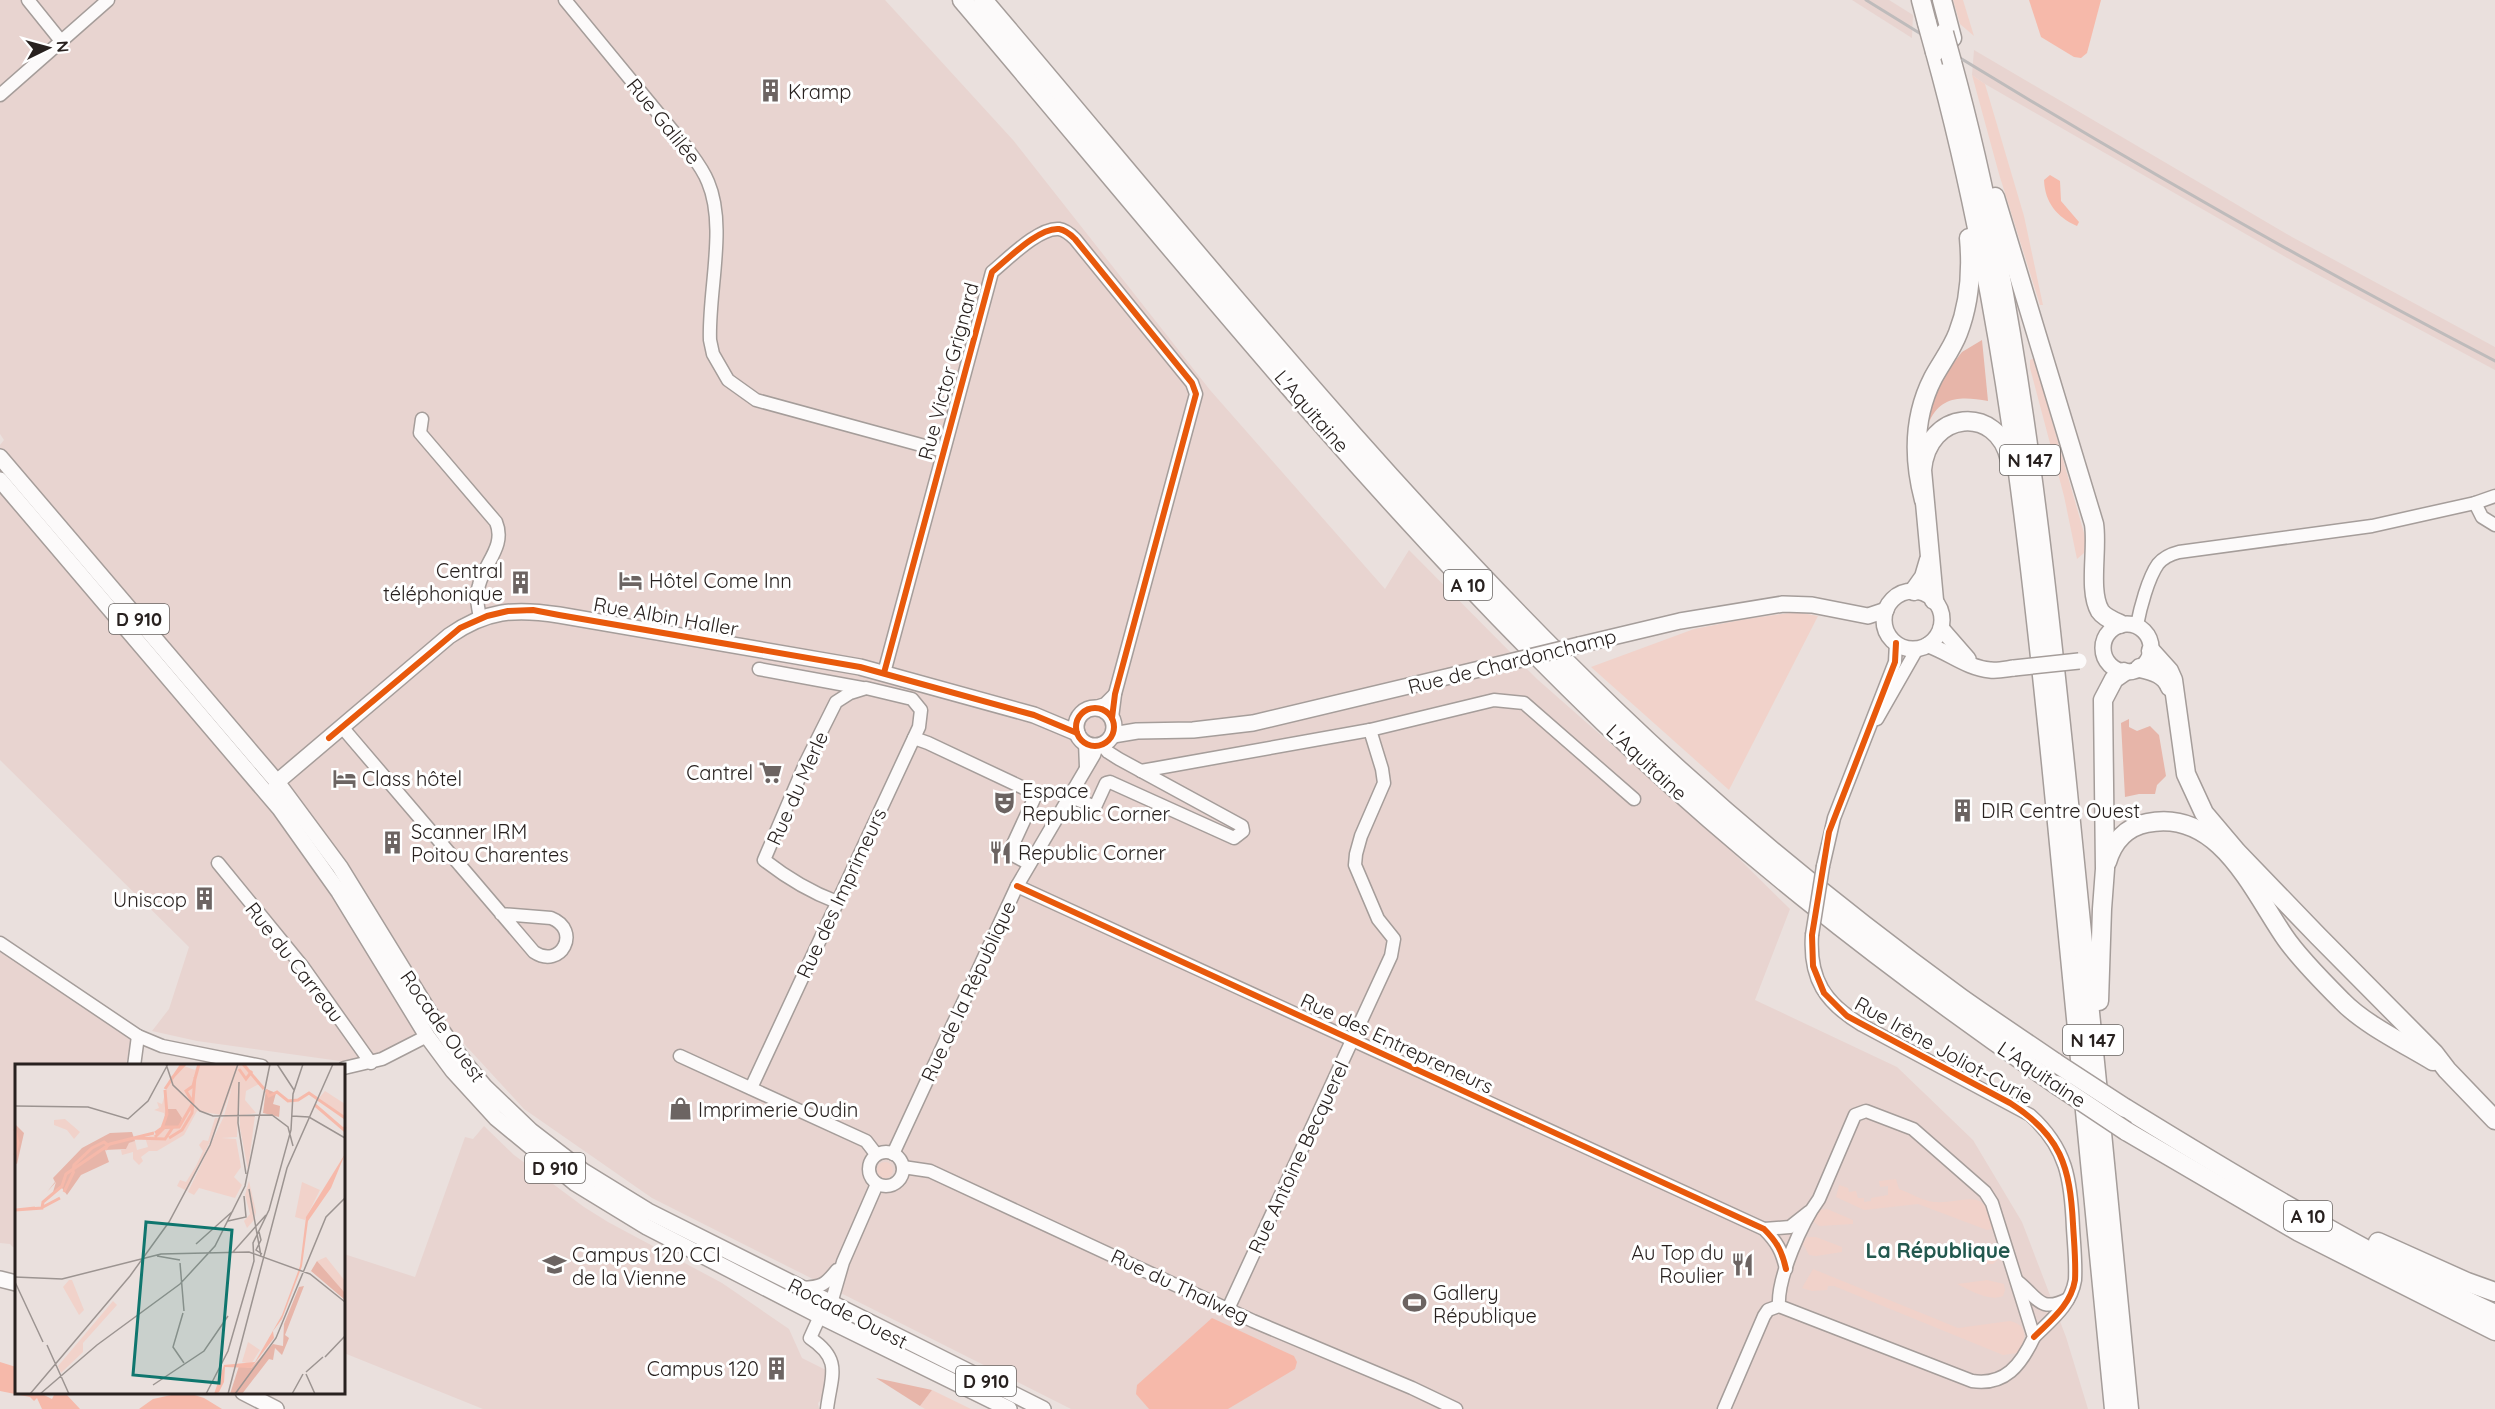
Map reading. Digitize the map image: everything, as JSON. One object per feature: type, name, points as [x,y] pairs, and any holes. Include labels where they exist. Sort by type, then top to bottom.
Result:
[{"type":"highway","name":"L'Aquitaine","points":[[962,0],[1306,405],[1486,605],[1571,691],[1722,830],[1800,895],[1956,1014],[2126,1131],[2299,1232],[2495,1331]]},
{"type":"highway","name":"L'Aquitaine","points":[[983,0],[1318,394],[1446,538],[1543,640],[1656,749],[1809,882],[1923,970],[2010,1031],[2125,1104]]},
{"type":"highway","name":"N 147","points":[[1921,0],[1948,99],[1992,299],[2013,430],[2049,740],[2114,1409]]},
{"type":"highway","points":[[1935,0],[1948,35],[2094,525],[2097,541],[2095,598],[2100,612],[2128,625]]},
{"type":"highway","points":[[1942,0],[1948,35]]},
{"type":"highway","name":"N 147","points":[[1956,64],[2004,292],[2026,429],[2052,638],[2129,1409]]},
{"type":"highway","points":[[1924,500],[1918,476],[1916,447],[1920,413],[1932,381],[1958,333],[1966,309],[1971,273],[1969,234],[1948,99]]},
{"type":"highway","points":[[1934,600],[1924,500],[1923,455],[1937,433],[1953,423],[1962,422],[1979,424],[1997,434],[2007,448],[2017,496],[2025,520]]},
{"type":"highway","points":[[1914,591],[1924,577],[1930,555]]},
{"type":"highway","points":[[2151,651],[2169,671],[2176,700],[2186,774],[2196,799],[2218,837],[2285,938],[2343,1002],[2388,1035],[2447,1070]]},
{"type":"highway","points":[[2137,1409],[2123,1276],[2112,1225],[2112,1179],[2099,1024],[2105,869],[2103,700],[2114,679],[2132,670],[2161,675],[2168,680],[2176,700]]},
{"type":"highway","points":[[2105,869],[2116,841],[2132,827],[2154,821],[2177,822],[2218,837],[2434,1053],[2447,1070],[2494,1119]]},
{"type":"highway","points":[[2125,1104],[2355,1232],[2467,1282],[2495,1292]]},
{"type":"highway","name":"A 10","points":[[2125,1104],[2202,1155],[2371,1252],[2495,1314]]},
{"type":"highway","points":[[2101,1274],[2100,1321],[2108,1409]]},
{"type":"main road","name":"Rocade Ouest","points":[[0,457],[277,782],[340,867],[451,1044],[478,1078],[531,1131],[583,1171],[648,1211],[799,1288],[824,1307],[1009,1409]]},
{"type":"main road","name":"D 910","points":[[0,480],[276,804],[339,892],[427,1036],[453,1071],[496,1118],[575,1183],[647,1227],[824,1307]]},
{"type":"main road","points":[[1891,637],[1885,624],[1886,610],[1898,595],[1914,591],[1929,595],[1934,600],[1942,618],[1941,628],[1938,634],[1923,647]]},
{"type":"main road","name":"Rue de Chardonchamp","points":[[1103,733],[1193,730],[1253,723],[1680,621],[1783,604],[1812,604],[1868,616],[1886,610]]},
{"type":"main road","name":"Rue Albin Haller","points":[[277,782],[449,636],[480,618],[508,611],[533,610],[824,660],[884,673],[1034,715]]},
{"type":"main road","points":[[1851,614],[1902,646],[1945,650],[1962,661],[1990,670],[2079,661],[2104,655]]},
{"type":"main road","points":[[2128,625],[2148,636],[2151,651],[2149,658],[2132,670],[2111,666],[2104,655],[2104,640],[2113,628],[2128,625]]},
{"type":"main road","points":[[1941,628],[1977,667]]},
{"type":"main road","points":[[187,698],[231,740],[262,777],[277,782],[276,804]]},
{"type":"main road","points":[[1090,709],[1079,717],[1103,733]]},
{"type":"main road","points":[[1034,715],[1061,715],[1090,709],[1106,711],[1103,733]]},
{"type":"main road","points":[[1034,715],[1103,733]]},
{"type":"main road","points":[[0,1279],[15,1283]]},
{"type":"main road","name":"Rocade Ouest","points":[[824,1307],[851,1314],[1044,1409]]},
{"type":"main road","points":[[247,1394],[276,1409]]},
{"type":"street","points":[[28,0],[62,41]]},
{"type":"street","points":[[0,96],[108,0]]},
{"type":"street","name":"Rue Galilée","points":[[565,0],[701,166],[709,183],[716,216],[710,340],[719,367],[728,380],[744,393],[787,410],[943,451]]},
{"type":"street","name":"Rue Victor Grignard","points":[[884,673],[992,272],[1039,235],[1050,230],[1061,229],[1076,239],[1192,383],[1196,394],[1103,733]]},
{"type":"street","points":[[422,419],[420,433],[496,522],[499,530],[498,547],[478,586],[476,597],[480,618]]},
{"type":"street","points":[[2128,625],[2158,564],[2179,552],[2372,526],[2475,503],[2495,496]]},
{"type":"street","points":[[2475,503],[2482,517],[2495,525]]},
{"type":"street","name":"Rue Irène Joliot-Curie","points":[[1779,1306],[1982,1383],[2005,1377],[2014,1370],[2034,1337],[2057,1316],[2073,1289],[2075,1269],[2071,1188],[2064,1162],[2052,1138],[2030,1115],[1862,1025],[1836,1008],[1824,993],[1817,979],[1811,952],[1823,866],[1834,818],[1895,662],[1891,637]]},
{"type":"street","points":[[1870,730],[1923,647]]},
{"type":"street","points":[[759,669],[866,688]]},
{"type":"street","name":"Rue des Imprimeurs","points":[[751,1088],[914,738],[922,714],[920,707],[912,699],[866,688]]},
{"type":"street","name":"Rue du Merle","points":[[837,902],[817,894],[782,874],[764,860],[802,771],[836,702],[850,693],[866,688]]},
{"type":"street","points":[[1090,709],[1105,704],[1115,694]]},
{"type":"street","points":[[1141,771],[1370,729],[1494,700],[1524,703],[1634,799]]},
{"type":"street","points":[[342,727],[501,914],[534,952],[546,957],[557,954],[566,943],[564,927],[558,921],[551,918],[501,914]]},
{"type":"street","name":"Rue Antoine Becquerel","points":[[1228,1309],[1391,956],[1394,939],[1378,919],[1355,865],[1361,836],[1384,783],[1370,729]]},
{"type":"street","points":[[1069,796],[1095,807],[1106,783],[1110,782],[1234,838],[1243,831],[1242,826],[1114,756],[1103,733]]},
{"type":"street","name":"Rue de la République","points":[[892,1154],[1017,886],[1086,769],[1103,733]]},
{"type":"street","points":[[914,738],[1032,792],[1035,796],[1009,853],[1029,863]]},
{"type":"street","name":"Rue du Carreau","points":[[218,863],[303,967],[371,1063]]},
{"type":"street","name":"Rue des Entrepreneurs","points":[[1017,886],[1764,1229]]},
{"type":"street","points":[[0,943],[138,1036],[162,1046],[257,1064]]},
{"type":"street","points":[[427,1036],[431,1015]]},
{"type":"street","points":[[134,1064],[138,1036]]},
{"type":"street","points":[[345,1068],[371,1063],[427,1036],[451,1044]]},
{"type":"street","points":[[680,1056],[866,1141],[876,1154]]},
{"type":"street","points":[[1724,1409],[1764,1316],[1768,1311],[1779,1306],[1780,1282],[1855,1115],[1866,1111],[1913,1129],[1985,1192],[1997,1218],[2034,1337]]},
{"type":"street","points":[[882,1152],[892,1154],[901,1161],[903,1167],[897,1183],[888,1186],[877,1184],[871,1178],[869,1166],[876,1154],[882,1152]]},
{"type":"street","name":"Rue du Thalweg","points":[[903,1167],[930,1171],[1228,1309],[1456,1409]]},
{"type":"street","points":[[827,1409],[833,1379],[832,1362],[820,1344],[810,1338],[877,1184]]},
{"type":"street","points":[[1764,1229],[1790,1227],[1811,1211]]},
{"type":"street","points":[[1764,1229],[1776,1241],[1783,1253],[1786,1269]]},
{"type":"street","points":[[2017,1281],[2040,1304],[2052,1305],[2068,1299]]},
{"type":"street","points":[[799,1288],[814,1288],[833,1283]]},
{"type":"street","points":[[833,1283],[851,1314]]},
{"type":"shaded area","points":[[0,0],[885,0],[1013,140],[1210,390],[1385,589],[1409,550],[1537,679],[1720,840],[1790,909],[1755,1000],[1897,1067],[1973,1140],[2022,1222],[2066,1337],[2088,1409],[1071,1409],[652,1198],[524,1109],[455,1034],[347,1062],[197,1041],[152,1031],[169,1009],[189,947],[0,760],[0,445],[4,440],[0,434]]},
{"type":"shaded area","points":[[1852,0],[1889,0],[1913,15],[1912,38]]},
{"type":"shaded area","points":[[1953,0],[1963,0],[1974,36],[1960,24]]},
{"type":"shaded area","points":[[2029,0],[2101,0],[2087,53],[2081,58],[2074,57],[2041,37]]},
{"type":"shaded area","points":[[1974,50],[2292,237],[2495,347],[2495,370],[2296,263],[1985,84],[1972,75]]},
{"type":"shaded area","points":[[1972,75],[1985,84],[2024,216],[2043,305],[2040,305],[1999,174]]},
{"type":"shaded area","points":[[2050,175],[2060,181],[2061,201],[2079,222],[2077,226],[2053,208],[2047,196],[2044,180]]},
{"type":"shaded area","points":[[1982,340],[1988,401],[1962,399],[1947,402],[1935,412],[1930,420],[1928,418],[1940,380],[1962,352]]},
{"type":"shaded area","points":[[2034,358],[2086,540],[2084,553],[2077,559],[2064,496],[2030,368],[2030,360]]},
{"type":"shaded area","points":[[1797,612],[1818,616],[1729,790],[1591,667],[1694,629]]},
{"type":"shaded area","points":[[2129,719],[2129,727],[2137,731],[2150,726],[2159,735],[2166,776],[2157,785],[2155,794],[2125,797],[2121,723]]},
{"type":"shaded area","points":[[0,951],[131,1040],[126,1064],[15,1064],[15,1248],[10,1244],[0,1243]]},
{"type":"shaded area","name":"Campus 120 CCI de la Vienne","points":[[484,1126],[514,1155],[584,1207],[722,1283],[789,1329],[802,1358],[826,1370],[822,1399],[818,1403],[819,1409],[483,1409],[345,1353],[345,1254],[415,1277],[465,1137],[473,1139]]},
{"type":"shaded area","points":[[885,1162],[891,1164],[893,1170],[891,1176],[885,1178],[879,1176],[877,1170],[879,1164]]},
{"type":"shaded area","points":[[1896,1179],[1899,1189],[1921,1199],[1934,1202],[1971,1199],[1978,1201],[1985,1205],[1995,1225],[1992,1229],[1987,1230],[1918,1204],[1864,1210],[1836,1197],[1839,1185],[1848,1188],[1849,1192],[1856,1191],[1858,1198],[1864,1198],[1864,1202],[1871,1201],[1871,1198],[1888,1195],[1888,1186],[1880,1187],[1879,1181]]},
{"type":"shaded area","points":[[1827,1209],[1853,1220],[1853,1224],[1819,1226],[1814,1222],[1814,1215],[1818,1210]]},
{"type":"shaded area","points":[[1807,1237],[1816,1237],[1842,1247],[1842,1252],[1809,1255],[1803,1244]]},
{"type":"shaded area","points":[[1988,1243],[1994,1248],[1996,1255],[1997,1260],[1993,1264],[1986,1264],[1952,1250]]},
{"type":"shaded area","points":[[1813,1269],[1958,1328],[2010,1321],[2023,1329],[2024,1338],[2017,1353],[2003,1355],[1834,1286],[1828,1286],[1827,1290],[1812,1291],[1802,1288]]},
{"type":"shaded area","points":[[1987,1280],[2004,1284],[2003,1296],[1992,1298],[1957,1284]]},
{"type":"shaded area","points":[[1212,1318],[1294,1356],[1297,1362],[1295,1369],[1228,1409],[1149,1409],[1136,1394],[1137,1385]]},
{"type":"shaded area","points":[[0,1362],[15,1367],[15,1394],[0,1391]]},
{"type":"shaded area","points":[[876,1378],[932,1390],[920,1406]]},
{"type":"shaded area","points":[[932,1390],[971,1409],[925,1409],[920,1406]]},
{"type":"shaded area","points":[[15,1394],[42,1394],[52,1399],[54,1394],[66,1394],[80,1409],[42,1409],[37,1398],[34,1401],[30,1397]]},
{"type":"shaded area","points":[[176,1394],[191,1394],[204,1398],[222,1409],[139,1409],[153,1399]]},
{"type":"railway","points":[[1866,0],[2021,95],[2177,186],[2495,361]]},
{"type":"cycle path","points":[[884,673],[992,272],[1033,238],[1059,229],[1075,239],[1192,383],[1196,394],[1115,694],[1112,718]]},
{"type":"cycle path","points":[[329,738],[460,628],[487,616],[508,611],[533,610],[860,667],[1034,715],[1077,733]]},
{"type":"cycle path","points":[[1896,643],[1895,662],[1829,832],[1812,935],[1813,966],[1824,993],[1847,1016],[2010,1103],[2041,1127],[2052,1140],[2065,1169],[2072,1204],[2075,1280],[2065,1305],[2034,1337]]},
{"type":"cycle path","points":[[1095,708],[1108,714],[1114,727],[1108,740],[1095,746],[1082,740],[1076,727],[1082,714],[1095,708]]},
{"type":"cycle path","points":[[1017,886],[1764,1229],[1778,1247],[1786,1269]]},
{"type":"place","name":"Kramp","points":[[770,91]]},
{"type":"place","name":"Hôtel Come Inn","points":[[631,580]]},
{"type":"place","name":"Central téléphonique","points":[[521,582]]},
{"type":"place","name":"Cantrel","points":[[771,772]]},
{"type":"place","name":"Class hôtel","points":[[344,778]]},
{"type":"place","name":"Espace Republic Corner","points":[[1004,802]]},
{"type":"place","name":"DIR Centre Ouest","points":[[1963,810]]},
{"type":"place","name":"Scanner IRM Poitou Charentes","points":[[393,842]]},
{"type":"place","name":"Republic Corner","points":[[1000,852]]},
{"type":"place","name":"Uniscop","points":[[205,899]]},
{"type":"place","name":"Imprimerie Oudin","points":[[680,1109]]},
{"type":"place","name":"Au Top du Roulier","points":[[1742,1264]]},
{"type":"place","name":"Campus 120 CCI de la Vienne","points":[[554,1265]]},
{"type":"place","name":"Gallery République","points":[[1415,1303]]},
{"type":"place","name":"Campus 120","points":[[777,1368]]},
{"type":"district","name":"La République","points":[[1938,1250]]}]
